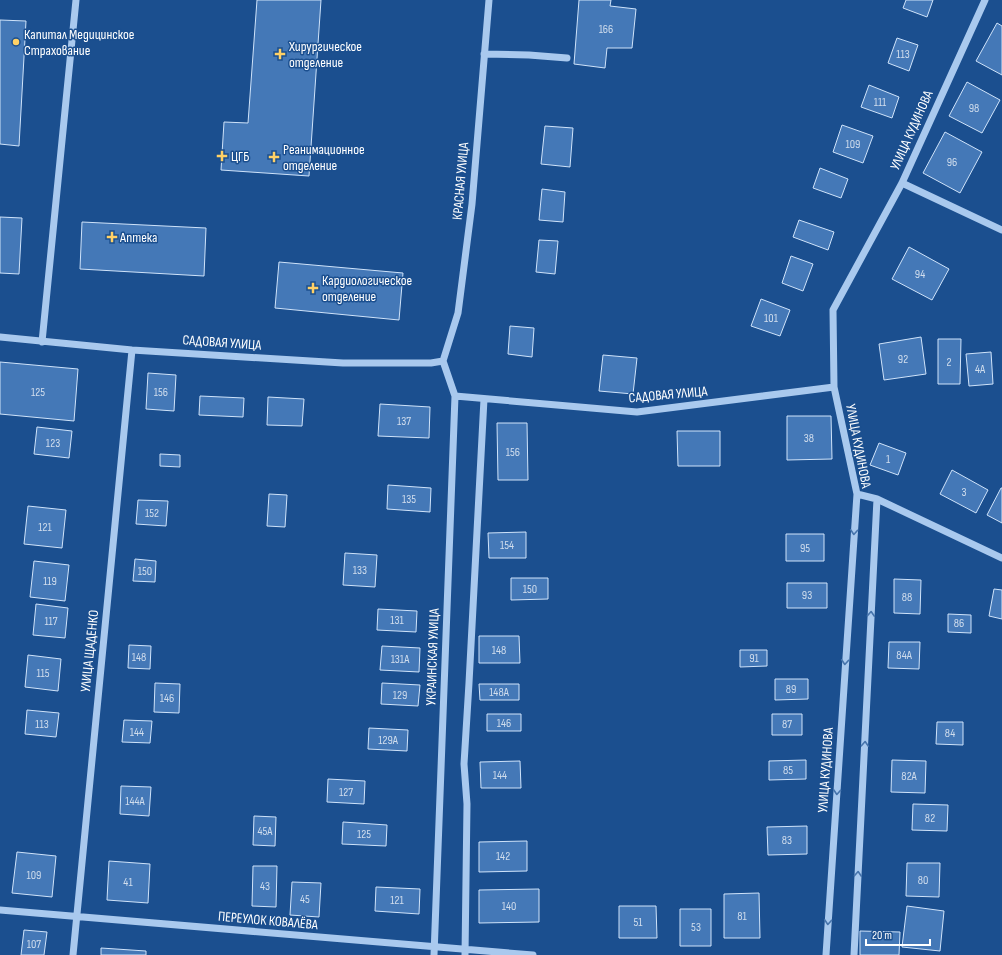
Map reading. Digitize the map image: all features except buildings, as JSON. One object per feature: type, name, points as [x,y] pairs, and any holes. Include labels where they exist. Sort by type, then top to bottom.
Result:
[{"type":"street","points":[[42,342],[76,0]]},
{"type":"street","name":"КРАСНАЯ УЛИЦА","points":[[443,361],[458,313],[472,204],[489,0]]},
{"type":"street","name":"УЛИЦА КУДИНОВА","points":[[826,955],[856,494],[834,387],[833,310],[902,182],[985,0]]},
{"type":"street","points":[[484,54],[567,58]]},
{"type":"street","points":[[902,182],[1002,230]]},
{"type":"street","name":"САДОВАЯ УЛИЦА","points":[[0,338],[132,350],[343,363],[431,363],[443,361]]},
{"type":"street","name":"УЛИЦА ЩАДЕНКО","points":[[73,955],[132,350]]},
{"type":"street","name":"УКРАИНСКАЯ УЛИЦА","points":[[434,955],[455,396],[443,361]]},
{"type":"street","name":"САДОВАЯ УЛИЦА","points":[[455,396],[637,412],[834,387]]},
{"type":"street","points":[[465,952],[467,804],[464,764],[484,399]]},
{"type":"street","points":[[856,494],[877,499],[1002,558]]},
{"type":"street","name":"УЛИЦА КУДИНОВА","points":[[854,955],[877,499]]},
{"type":"street","name":"ПЕРЕУЛОК КОВАЛЁВА","points":[[0,910],[434,947],[465,952],[533,955]]},
{"type":"place","name":"Капитал Медицинское Страхование","points":[[16,42]]},
{"type":"place","name":"Хирургическое отделение","points":[[280,54]]},
{"type":"place","name":"ЦГБ","points":[[222,156]]},
{"type":"place","name":"Реанимационное отделение","points":[[274,157]]},
{"type":"place","name":"Аптека","points":[[112,237]]},
{"type":"place","name":"Кардиологическое отделение","points":[[313,288]]}]
